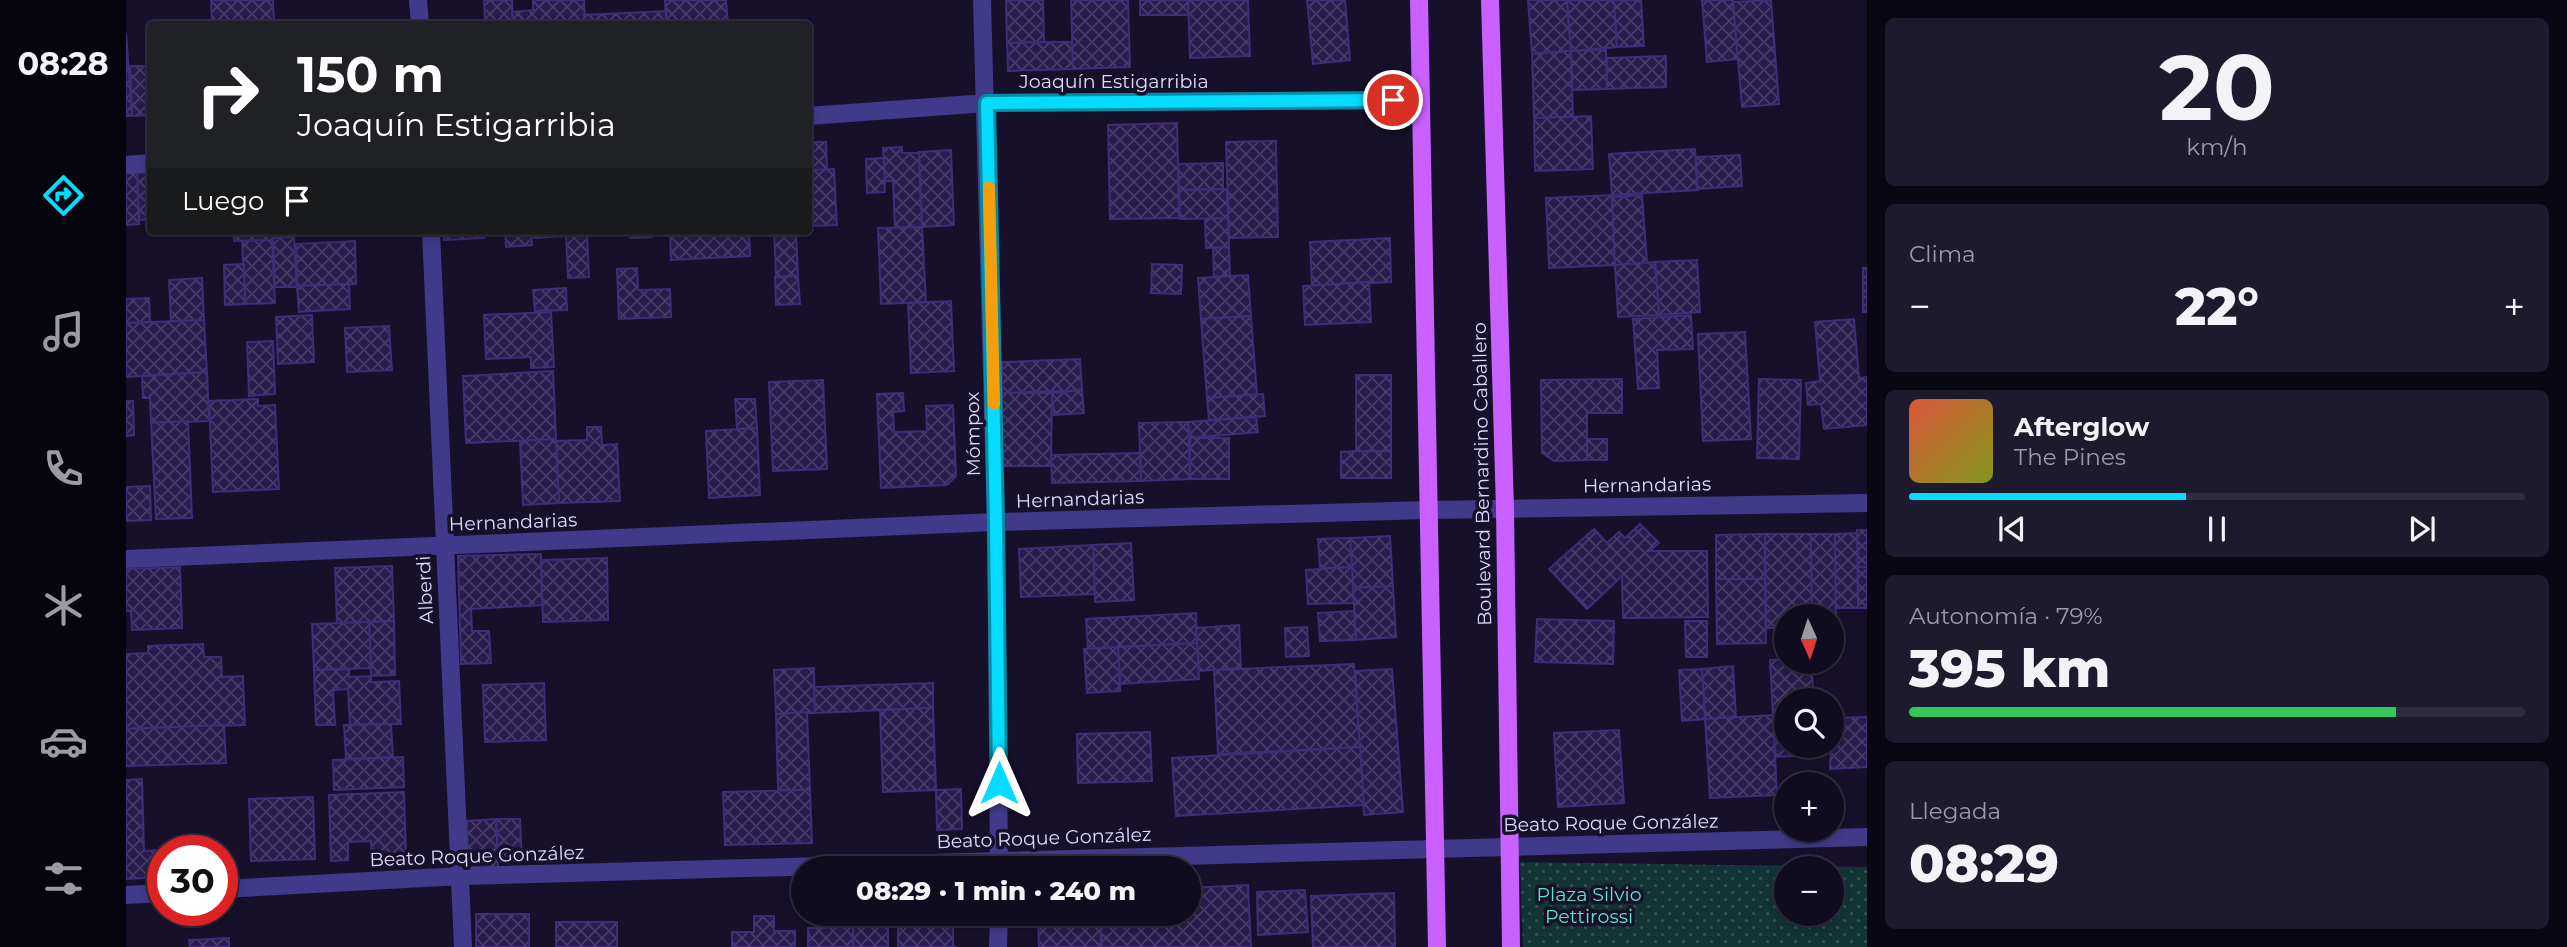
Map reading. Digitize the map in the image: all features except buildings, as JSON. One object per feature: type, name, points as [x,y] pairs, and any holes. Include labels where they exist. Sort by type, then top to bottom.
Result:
[{"type":"main road","points":[[1419,0],[1437,947]]},
{"type":"main road","name":"Boulevard Bernardino Caballero","points":[[1490,0],[1505,509],[1511,947]]},
{"type":"street","points":[[418,0],[420,21]]},
{"type":"street","name":"Mómpox","points":[[982,0],[987,103],[996,523],[999,856]]},
{"type":"street","name":"Joaquín Estigarribia","points":[[812,116],[987,103],[1420,100]]},
{"type":"street","points":[[126,165],[147,163]]},
{"type":"street","name":"Alberdi","points":[[431,235],[463,947]]},
{"type":"street","name":"Hernandarias","points":[[126,559],[996,523],[1428,510],[1867,503]]},
{"type":"street","name":"Beato Roque González","points":[[1201,857],[1867,837]]},
{"type":"street","name":"Beato Roque González","points":[[238,888],[461,876],[791,869]]},
{"type":"street","points":[[126,895],[147,894]]},
{"type":"street","points":[[998,947],[999,926]]},
{"type":"green space","name":"Plaza Silvio Pettirossi","points":[[1520,862],[1774,866],[1774,926],[1844,926],[1844,867],[1867,867],[1867,947],[1523,947]]},
{"type":"slow traffic","points":[[989,187],[994,404]]},
{"type":"route","points":[[999,783],[987,103],[1393,100]]}]
